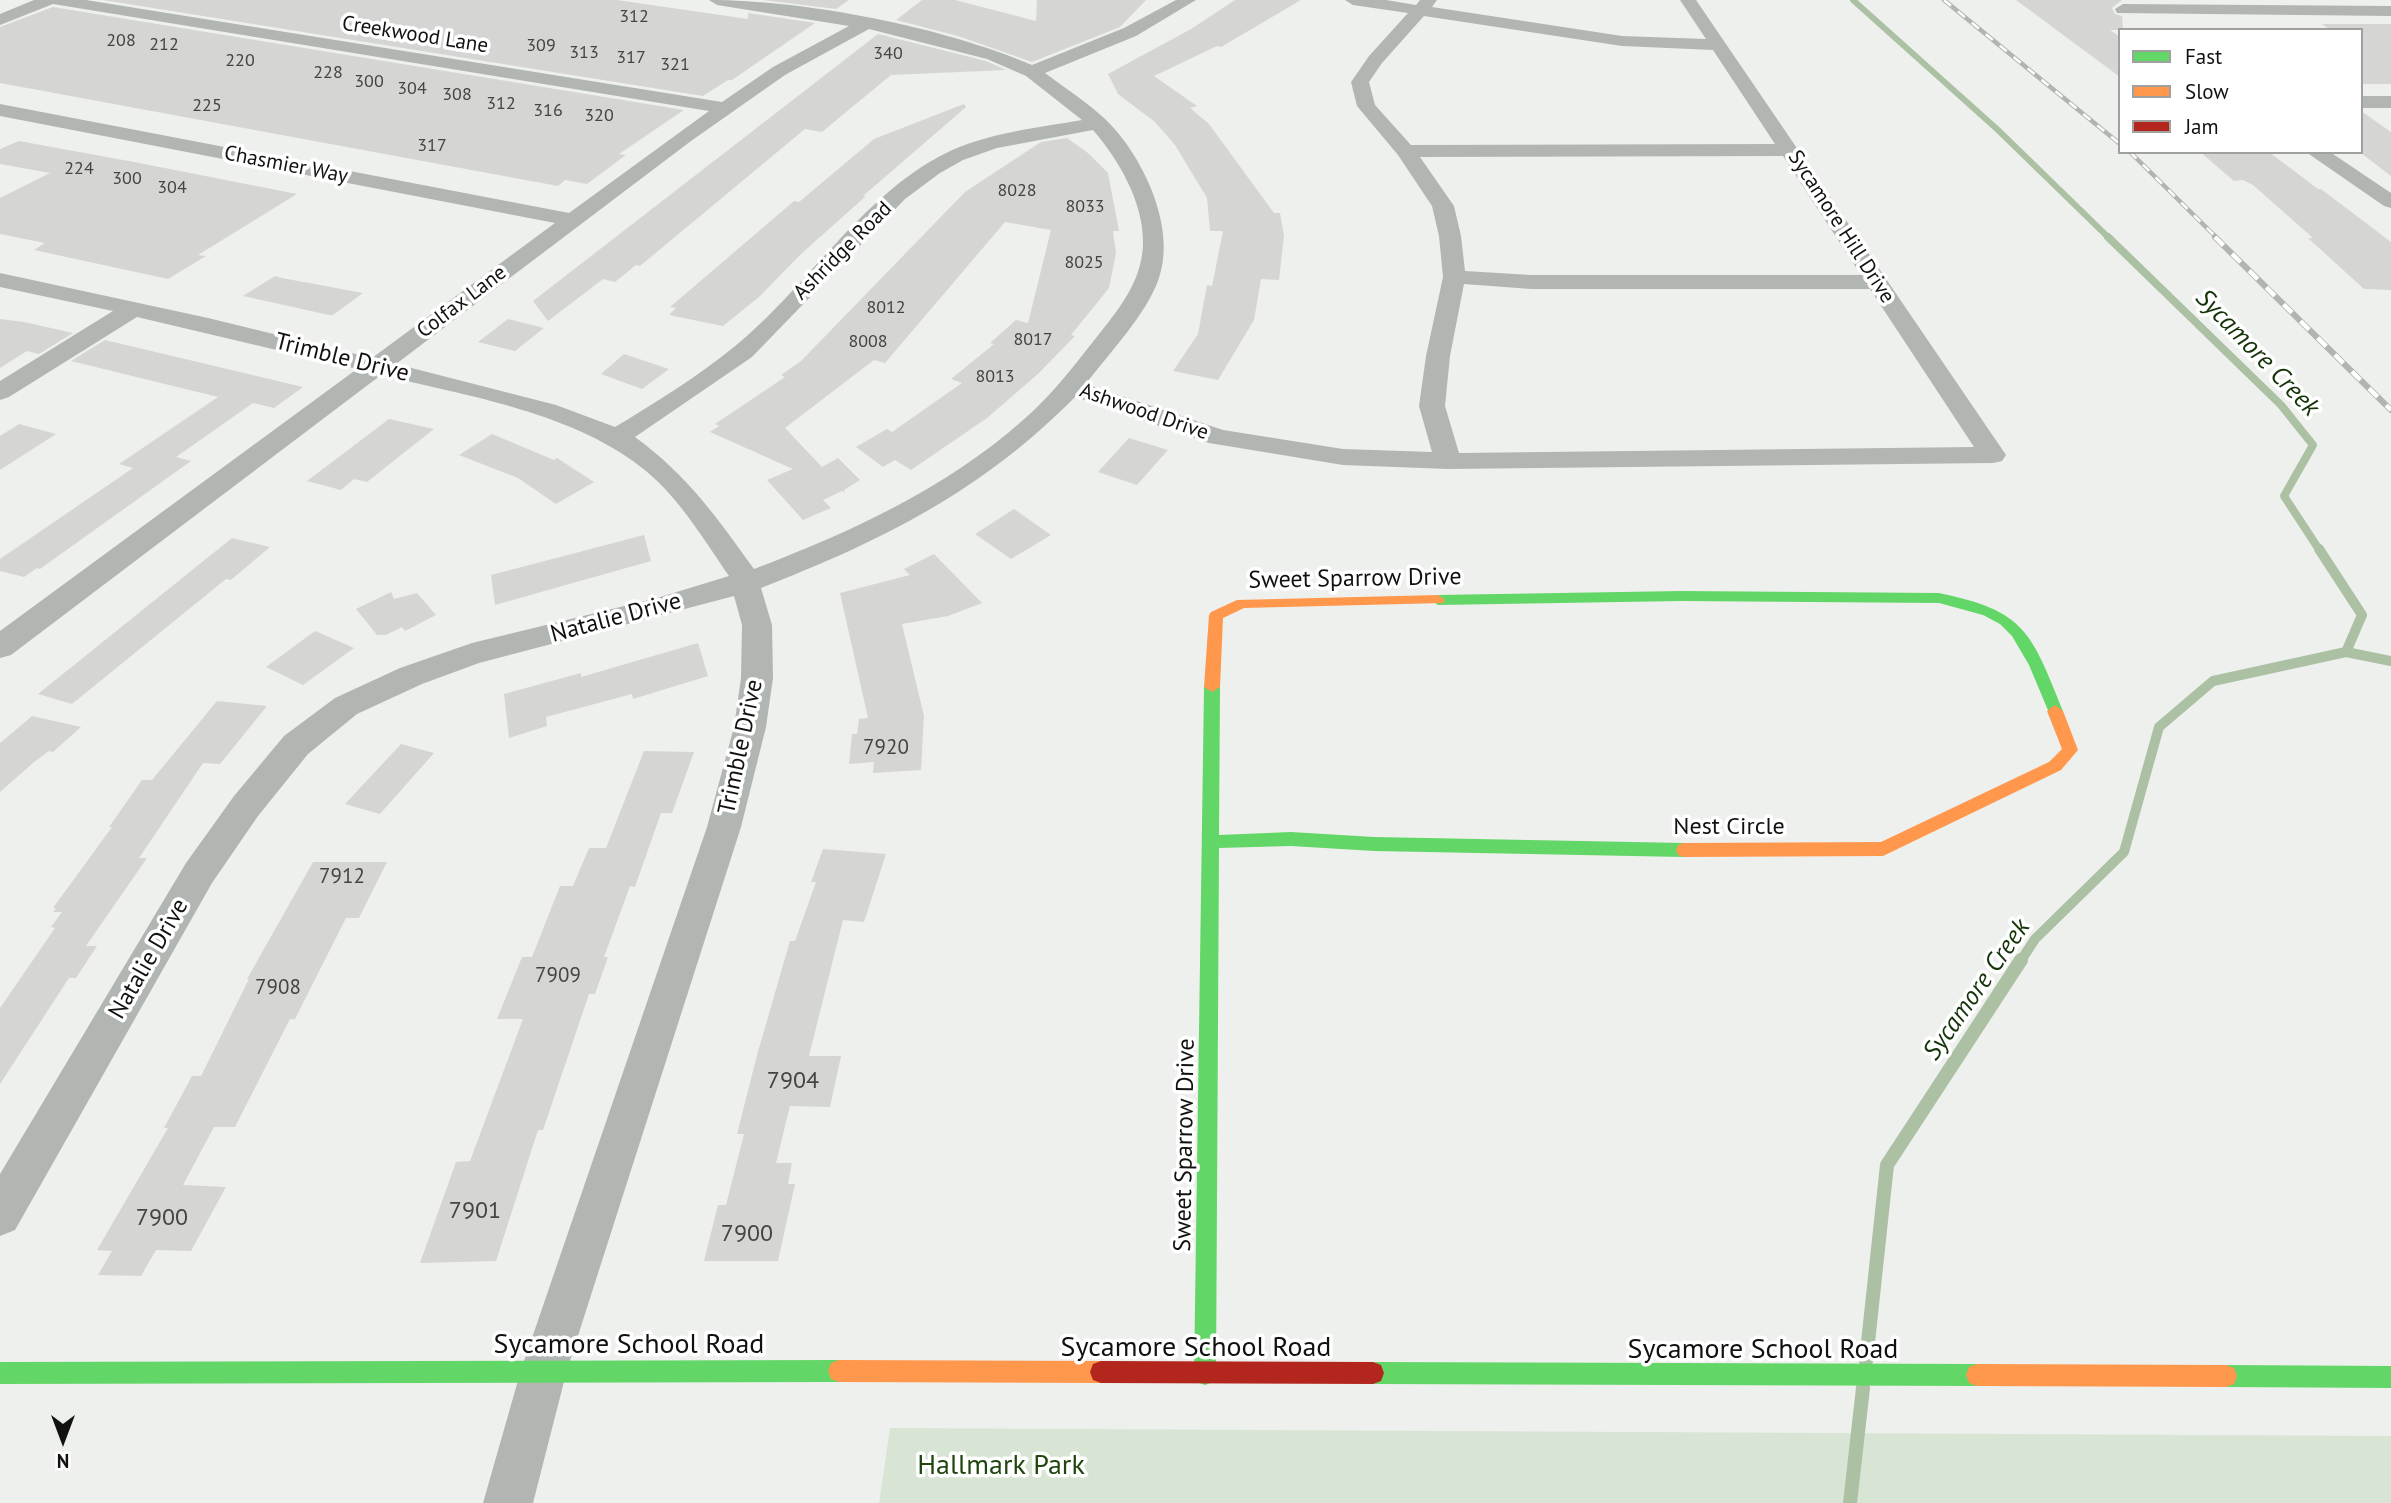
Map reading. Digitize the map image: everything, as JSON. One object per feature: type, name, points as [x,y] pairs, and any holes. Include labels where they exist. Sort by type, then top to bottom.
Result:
[{"type":"street","points":[[0,20],[49,0]]},
{"type":"street","name":"Creekwood Lane","points":[[55,0],[726,108]]},
{"type":"street","name":"Natalie Drive","points":[[0,1215],[199,873],[246,806],[296,745],[346,706],[411,676],[472,654],[745,583],[818,555],[911,511],[999,453],[1032,426],[1070,387],[1135,303],[1148,278],[1154,244],[1145,196],[1116,144],[1098,123],[1032,72],[993,55],[867,23],[717,0]]},
{"type":"street","points":[[1032,72],[1130,32],[1188,0]]},
{"type":"street","points":[[1353,0],[1426,5],[1622,41],[1718,45]]},
{"type":"street","name":"Sycamore Hill Drive","points":[[1688,0],[1993,455]]},
{"type":"street","points":[[1426,5],[1375,60],[1360,82],[1366,106],[1406,151],[1443,206],[1450,236],[1454,276],[1438,356],[1432,406],[1448,461]]},
{"type":"street","points":[[2117,5],[2391,10]]},
{"type":"street","points":[[2117,5],[2142,24]]},
{"type":"street","name":"Colfax Lane","points":[[0,647],[726,108],[779,71],[867,23]]},
{"type":"street","points":[[2363,102],[2391,102]]},
{"type":"street","name":"Chasmier Way","points":[[0,110],[573,220]]},
{"type":"street","name":"Ashridge Road","points":[[617,437],[652,416],[743,352],[898,195],[921,176],[957,156],[982,147],[1098,123]]},
{"type":"street","points":[[1406,151],[1790,150]]},
{"type":"street","points":[[2319,154],[2391,202]]},
{"type":"street","points":[[1454,276],[1531,282],[1876,282]]},
{"type":"street","name":"Trimble Drive","points":[[0,280],[376,366],[547,410],[617,437],[657,466],[690,500],[743,575],[757,625],[757,678],[747,740],[724,827],[544,1370],[508,1503]]},
{"type":"street","points":[[0,392],[133,309]]},
{"type":"street","name":"Ashwood Drive","points":[[1070,387],[1218,437],[1343,457],[1448,461],[1993,455]]},
{"type":"street","name":"Sweet Sparrow Drive","points":[[1205,1374],[1212,655],[1216,615],[1241,603],[1681,596],[1939,598],[1975,604],[2001,617]]},
{"type":"street","name":"Nest Circle","points":[[1210,842],[1291,839],[1374,844],[1700,850],[1883,849],[2055,766],[2070,750],[2021,633],[2001,617]]},
{"type":"street","name":"Sycamore School Road","points":[[0,1373],[544,1370],[2391,1377]]},
{"type":"green space","name":"Hallmark Park","points":[[890,1428],[2391,1436],[2391,1503],[879,1503]]},
{"type":"building","points":[[103,0],[617,0],[748,19],[748,13],[815,23],[732,80],[703,96]]},
{"type":"building","points":[[763,0],[849,0],[836,9]]},
{"type":"building","points":[[922,0],[955,0],[1036,21],[1037,0],[1146,0],[1120,27],[1032,62],[958,36],[896,20]]},
{"type":"building","points":[[1235,0],[1301,0],[1221,47],[1217,46],[1154,76],[1197,106],[1190,108],[1209,124],[1274,213],[1280,213],[1284,236],[1279,280],[1261,279],[1254,320],[1218,380],[1173,371],[1198,334],[1207,285],[1212,286],[1223,231],[1210,231],[1207,198],[1175,145],[1155,122],[1118,94],[1108,74],[1191,29]]},
{"type":"building","points":[[2016,0],[2122,0],[2112,8],[2115,14],[2122,16],[2123,28],[2110,30],[2118,36],[2118,76]]},
{"type":"building","points":[[53,7],[684,110],[619,154],[626,155],[587,184],[565,180],[558,186],[0,83],[0,27]]},
{"type":"building","points":[[2322,24],[2391,24],[2391,84],[2363,84],[2363,28],[2327,28]]},
{"type":"building","points":[[878,34],[986,61],[1006,70],[891,75],[822,132],[805,129],[640,266],[636,265],[615,282],[603,279],[548,321],[533,301]]},
{"type":"building","points":[[964,104],[966,107],[863,196],[866,196],[801,254],[759,297],[723,326],[669,315],[676,308],[670,307],[794,201],[799,202],[874,139]]},
{"type":"building","points":[[2363,112],[2391,132],[2391,176],[2362,154]]},
{"type":"building","points":[[1067,138],[1088,153],[1108,173],[1119,231],[1113,231],[1116,253],[1109,288],[1071,335],[1075,336],[1038,374],[987,418],[911,470],[895,460],[883,467],[856,447],[887,429],[892,432],[962,383],[951,379],[994,344],[990,343],[1016,320],[1028,323],[1051,230],[1005,222],[885,363],[874,360],[785,428],[822,467],[838,458],[860,480],[844,490],[845,493],[842,491],[823,500],[831,508],[803,520],[767,480],[793,469],[710,432],[719,426],[715,424],[785,377],[781,375],[801,361],[965,192],[1041,142]]},
{"type":"building","points":[[19,141],[297,194],[198,255],[206,256],[168,279],[34,250],[45,243],[0,234],[0,198],[50,173],[0,164],[0,149]]},
{"type":"building","points":[[2202,154],[2272,154],[2391,242],[2391,290],[2364,289],[2308,238],[2313,238],[2253,185],[2243,180],[2234,181]]},
{"type":"building","points":[[275,276],[363,293],[333,315],[243,296]]},
{"type":"building","points":[[0,319],[73,333],[39,354],[27,351],[0,368]]},
{"type":"building","points":[[508,319],[544,328],[515,351],[478,342]]},
{"type":"building","points":[[105,340],[303,387],[274,408],[253,403],[176,457],[191,461],[40,569],[37,568],[24,577],[0,571],[0,559],[133,468],[119,464],[218,397],[71,361]]},
{"type":"building","points":[[624,354],[669,369],[642,389],[601,374]]},
{"type":"building","points":[[389,419],[434,429],[367,482],[354,479],[341,490],[307,481]]},
{"type":"building","points":[[19,424],[56,434],[0,470],[0,436]]},
{"type":"building","points":[[492,434],[554,460],[557,458],[594,482],[556,504],[518,478],[459,455]]},
{"type":"building","points":[[1129,438],[1168,450],[1137,485],[1098,472]]},
{"type":"building","points":[[1014,509],[1051,535],[1011,559],[975,534]]},
{"type":"building","points":[[644,535],[651,561],[495,605],[491,575]]},
{"type":"building","points":[[232,538],[270,547],[231,580],[226,579],[72,704],[38,694]]},
{"type":"building","points":[[934,554],[982,603],[948,616],[902,624],[924,716],[921,770],[873,773],[874,762],[849,764],[852,734],[857,734],[859,719],[868,718],[840,593],[910,575],[904,569]]},
{"type":"building","points":[[391,592],[394,599],[417,593],[436,615],[405,631],[402,627],[386,635],[377,635],[356,609]]},
{"type":"building","points":[[315,631],[354,648],[303,685],[266,667]]},
{"type":"building","points":[[698,643],[708,676],[633,699],[632,694],[546,717],[547,726],[509,738],[504,694],[581,673],[581,677]]},
{"type":"building","points":[[217,701],[267,706],[220,764],[203,763],[139,858],[147,858],[86,946],[97,946],[76,978],[69,978],[0,1084],[0,1008],[55,928],[51,927],[62,912],[53,912],[56,908],[53,908],[112,827],[109,827],[142,780],[152,780]]},
{"type":"building","points":[[32,716],[81,727],[0,792],[0,743]]},
{"type":"building","points":[[401,744],[434,753],[380,814],[345,804]]},
{"type":"building","points":[[644,751],[694,752],[672,813],[661,813],[635,887],[630,886],[604,957],[608,957],[595,994],[589,994],[543,1130],[538,1130],[496,1261],[420,1263],[456,1162],[470,1161],[523,1019],[497,1019],[522,957],[532,957],[560,886],[573,886],[589,848],[606,848]]},
{"type":"building","points":[[823,849],[886,854],[864,922],[843,920],[809,1056],[841,1056],[830,1107],[790,1106],[776,1163],[792,1163],[788,1184],[795,1184],[778,1261],[704,1261],[718,1205],[726,1205],[744,1134],[737,1134],[757,1055],[790,941],[795,941],[816,882],[811,882]]},
{"type":"building","points":[[313,862],[387,862],[359,918],[346,918],[295,1019],[290,1019],[235,1127],[214,1127],[183,1185],[226,1187],[191,1251],[156,1250],[141,1276],[98,1275],[112,1251],[97,1250],[168,1128],[164,1128],[192,1076],[201,1076],[247,979]]},
{"type":"waterway","name":"Sycamore Creek","points":[[1853,0],[1998,130],[2109,238]]},
{"type":"waterway","name":"Sycamore Creek","points":[[2108,237],[2281,405],[2313,445],[2284,496],[2320,551]]},
{"type":"waterway","name":"Sycamore Creek","points":[[2319,549],[2362,615],[2346,652]]},
{"type":"waterway","name":"Sycamore Creek","points":[[2020,962],[2035,939],[2124,852],[2159,727],[2213,681],[2346,652]]},
{"type":"waterway","points":[[2346,652],[2391,661]]},
{"type":"waterway","name":"Sycamore Creek","points":[[1866,1361],[1887,1165],[2021,960]]},
{"type":"waterway","name":"Sycamore Creek","points":[[1850,1503],[1863,1388]]},
{"type":"railway","points":[[1944,0],[2118,142]]},
{"type":"railway","points":[[2132,154],[2217,238]]},
{"type":"railway","points":[[2215,237],[2391,410]]},
{"type":"traffic: fast","points":[[1438,600],[1681,596],[1939,598],[1988,611],[2018,632],[2028,647],[2055,711]]},
{"type":"traffic: fast","points":[[1205,1374],[1212,687]]},
{"type":"traffic: fast","points":[[1210,842],[1291,839],[1374,844],[1684,850]]},
{"type":"traffic: fast","points":[[0,1373],[839,1371]]},
{"type":"traffic: fast","points":[[1373,1373],[1977,1375]]},
{"type":"traffic: fast","points":[[2226,1376],[2391,1377]]},
{"type":"traffic: slow","points":[[1212,687],[1216,615],[1242,603],[1438,600]]},
{"type":"traffic: slow","points":[[1684,850],[1883,849],[2055,766],[2070,750],[2055,711]]},
{"type":"traffic: slow","points":[[839,1371],[1101,1372]]},
{"type":"traffic: slow","points":[[1977,1375],[2226,1376]]},
{"type":"traffic: jam","points":[[1101,1372],[1373,1373]]}]
